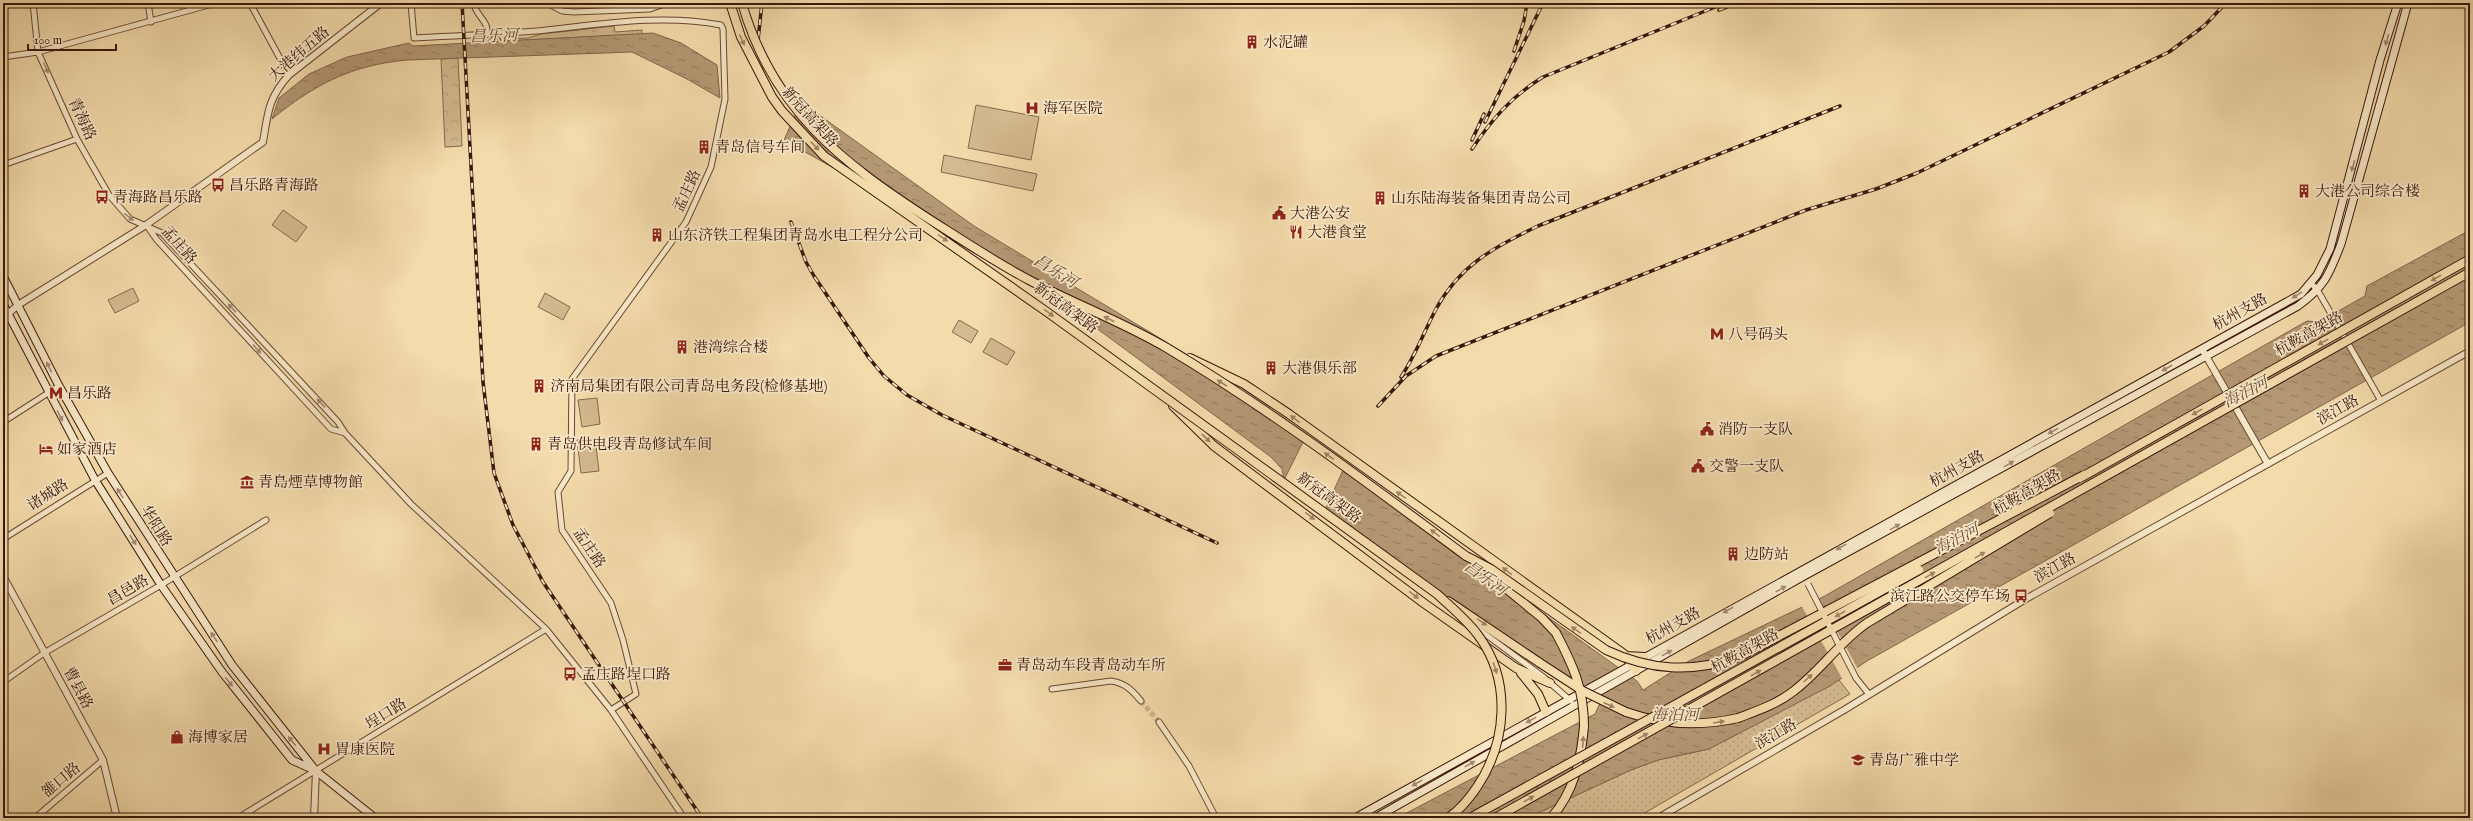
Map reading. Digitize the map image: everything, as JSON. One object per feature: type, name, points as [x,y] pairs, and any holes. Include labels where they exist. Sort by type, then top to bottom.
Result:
[{"type":"highway","name":"新冠高架路","points":[[730,3],[741,37],[772,97],[782,111],[824,156],[1158,392],[1437,594]]},
{"type":"highway","name":"新冠高架路","points":[[742,3],[751,35],[770,73],[793,106],[822,140],[863,174],[961,240],[1028,280],[1165,347],[1258,406],[1466,556]]},
{"type":"highway","name":"杭鞍高架路","points":[[1470,818],[1691,698],[2470,259]]},
{"type":"highway","name":"杭鞍高架路","points":[[1495,818],[1782,659],[2470,272]]},
{"type":"highway","points":[[1165,347],[1244,384],[1624,654],[1636,658],[1644,657]]},
{"type":"highway","points":[[1158,392],[1214,446],[1425,604],[1516,668],[1550,684]]},
{"type":"highway","points":[[1437,594],[1583,691],[1626,712],[1646,719],[1688,724],[1719,722],[1738,718],[1768,707],[1791,693],[1854,633],[1871,621],[2240,400]]},
{"type":"highway","points":[[1466,556],[1491,569],[1606,650],[1627,660],[1656,667],[1690,669],[1717,665],[1739,657],[2084,476]]},
{"type":"highway","points":[[1466,556],[1542,618],[1556,633],[1577,675],[1584,708],[1582,750],[1576,774],[1569,791],[1551,818]]},
{"type":"highway","points":[[1437,594],[1474,630],[1486,647],[1500,686],[1502,705],[1502,726],[1490,767],[1468,800],[1448,818]]},
{"type":"highway","points":[[1624,654],[1632,668]]},
{"type":"highway","points":[[1516,668],[1538,694],[1546,712]]},
{"type":"main road","name":"杭州支路","points":[[1375,818],[1584,700],[1632,668],[1644,657],[2301,294],[2311,283],[2330,249],[2380,60],[2398,3]]},
{"type":"main road","name":"杭州支路","points":[[1355,818],[1577,694],[1632,668],[1804,576],[2206,357],[2298,306],[2318,291],[2332,268],[2341,244],[2408,3]]},
{"type":"main road","name":"华阳路","points":[[3,276],[59,386],[108,473],[174,577],[232,664],[316,771]]},
{"type":"main road","name":"华阳路","points":[[3,306],[6,316],[95,480],[161,585],[222,672],[292,760],[316,771]]},
{"type":"main road","points":[[316,771],[375,818]]},
{"type":"street","name":"青海路","points":[[33,3],[38,52],[77,139],[109,195],[130,219],[146,225]]},
{"type":"street","points":[[148,3],[151,22]]},
{"type":"street","points":[[3,57],[38,52],[216,3]]},
{"type":"street","points":[[250,3],[289,75]]},
{"type":"street","name":"大港纬五路","points":[[146,225],[263,142],[271,98],[289,75],[381,3]]},
{"type":"street","name":"孟庄路","points":[[411,3],[414,38],[487,34],[653,20],[709,23],[721,25],[723,29],[725,99],[711,167],[686,222],[572,379],[571,471],[558,492],[562,530],[611,603],[623,640],[636,694],[611,710]]},
{"type":"street","points":[[474,3],[475,10],[486,22],[487,34]]},
{"type":"street","points":[[547,3],[562,11],[574,12],[650,9],[667,3]]},
{"type":"street","points":[[3,165],[77,139]]},
{"type":"street","points":[[6,316],[18,305],[146,225]]},
{"type":"street","name":"孟庄路","points":[[146,225],[162,233],[338,422],[345,433],[411,504],[546,629],[611,710],[684,818]]},
{"type":"street","name":"孟庄路","points":[[146,225],[157,240],[331,429],[345,433]]},
{"type":"street","points":[[2311,283],[2318,291],[2381,401]]},
{"type":"street","points":[[3,306],[18,305]]},
{"type":"street","points":[[2202,349],[2268,464]]},
{"type":"street","name":"滨江路","points":[[1658,818],[1844,710],[2024,600],[2470,351]]},
{"type":"street","points":[[3,422],[59,386]]},
{"type":"street","name":"诸城路","points":[[3,539],[108,473]]},
{"type":"street","points":[[1325,517],[1570,698],[1573,706]]},
{"type":"street","name":"昌邑路","points":[[3,682],[44,653],[161,585],[266,520]]},
{"type":"street","name":"曹县路","points":[[3,576],[102,760],[117,818]]},
{"type":"street","points":[[1804,576],[1856,678],[1868,694]]},
{"type":"street","name":"埕口路","points":[[238,818],[546,629]]},
{"type":"street","points":[[1052,689],[1111,681],[1121,682],[1132,690],[1140,701]]},
{"type":"street","points":[[1159,722],[1189,766],[1216,818]]},
{"type":"street","name":"雒口路","points":[[35,818],[102,760]]},
{"type":"street","points":[[314,818],[316,771]]},
{"type":"green space","points":[[614,26],[615,32],[642,30],[642,34],[475,43],[474,40],[528,38],[541,34]]},
{"type":"green space","points":[[458,58],[462,146],[445,147],[441,59]]},
{"type":"green space","points":[[976,105],[1039,117],[1031,160],[968,148]]},
{"type":"green space","points":[[944,155],[1037,174],[1033,191],[941,172]]},
{"type":"green space","points":[[283,210],[307,227],[296,242],[272,225]]},
{"type":"green space","points":[[133,288],[139,301],[115,313],[108,300]]},
{"type":"green space","points":[[545,293],[570,307],[563,320],[538,307]]},
{"type":"green space","points":[[959,320],[978,331],[971,343],[952,332]]},
{"type":"green space","points":[[991,338],[1015,352],[1007,365],[983,352]]},
{"type":"green space","points":[[597,398],[600,424],[582,427],[578,400]]},
{"type":"green space","points":[[595,438],[599,471],[581,473],[577,440]]},
{"type":"green space","points":[[1839,680],[1850,694],[1636,818],[1527,818],[1631,770],[1658,760],[1709,749]]},
{"type":"water","points":[[653,33],[681,43],[717,65],[720,98],[687,79],[632,52],[407,60],[369,66],[335,78],[319,86],[272,119],[279,98],[309,74],[347,57],[409,43],[413,46]]},
{"type":"water","points":[[801,102],[974,226],[1186,354],[1303,442],[1284,480],[1282,469],[1271,457],[1061,302],[924,219],[784,140]]},
{"type":"water","points":[[2470,230],[2470,322],[1867,661],[1830,686],[1709,749],[1658,760],[1631,770],[1527,818],[1397,818],[1595,714],[1601,701],[1548,671],[1325,510],[1343,470],[1637,681],[1643,690],[1689,661],[1823,597],[2307,321],[2319,322],[2365,296],[2367,286]]},
{"type":"pier","points":[[1818,597],[1858,669],[1843,680],[1801,605]]},
{"type":"tunnel","points":[[1141,701],[1159,722]]},
{"type":"railway","points":[[462,3],[483,382],[494,473],[513,525],[543,582],[702,818]]},
{"type":"railway","points":[[757,49],[762,3]]},
{"type":"railway","points":[[1514,51],[1524,21],[1527,3]]},
{"type":"railway","points":[[1485,122],[1543,3]]},
{"type":"railway","points":[[1472,149],[1503,109],[1512,100],[1543,77],[1725,3]]},
{"type":"railway","points":[[1719,10],[1737,3]]},
{"type":"railway","points":[[1378,406],[1406,376],[1436,356],[1806,210],[1876,189],[1917,173],[2169,52],[2204,26],[2226,3]]},
{"type":"railway","points":[[1401,377],[1445,294],[1467,269],[1493,250],[1538,226],[1840,106]]},
{"type":"railway","points":[[1472,140],[1484,114]]},
{"type":"railway","points":[[791,222],[806,262],[814,276],[869,358],[884,376],[907,395],[942,415],[1217,543]]},
{"type":"place","name":"水泥罐","points":[[1252,42]]},
{"type":"place","name":"海军医院","points":[[1032,108]]},
{"type":"place","name":"青岛信号车间","points":[[704,147]]},
{"type":"place","name":"昌乐路青海路","points":[[218,185]]},
{"type":"place","name":"大港公司综合楼","points":[[2304,191]]},
{"type":"place","name":"青海路昌乐路","points":[[102,197]]},
{"type":"place","name":"山东陆海装备集团青岛公司","points":[[1380,198]]},
{"type":"place","name":"大港公安","points":[[1279,213]]},
{"type":"place","name":"大港食堂","points":[[1296,232]]},
{"type":"place","name":"山东济铁工程集团青岛水电工程分公司","points":[[657,235]]},
{"type":"place","name":"八号码头","points":[[1717,334]]},
{"type":"place","name":"港湾综合楼","points":[[682,347]]},
{"type":"place","name":"大港俱乐部","points":[[1271,368]]},
{"type":"place","name":"济南局集团有限公司青岛电务段(检修基地)","points":[[539,386]]},
{"type":"place","name":"昌乐路","points":[[56,393]]},
{"type":"place","name":"消防一支队","points":[[1707,429]]},
{"type":"place","name":"青岛供电段青岛修试车间","points":[[536,444]]},
{"type":"place","name":"如家酒店","points":[[46,449]]},
{"type":"place","name":"交警一支队","points":[[1698,466]]},
{"type":"place","name":"青島煙草博物館","points":[[247,482]]},
{"type":"place","name":"边防站","points":[[1733,554]]},
{"type":"place","name":"滨江路公交停车场","points":[[2021,596]]},
{"type":"place","name":"青岛动车段青岛动车所","points":[[1005,665]]},
{"type":"place","name":"孟庄路埕口路","points":[[570,674]]},
{"type":"place","name":"海博家居","points":[[177,737]]},
{"type":"place","name":"胃康医院","points":[[324,749]]},
{"type":"place","name":"青岛广雅中学","points":[[1858,760]]},
{"type":"water label","name":"昌乐河","points":[[494,37]]},
{"type":"water label","name":"昌乐河","points":[[1055,272]]},
{"type":"water label","name":"海泊河","points":[[2246,393]]},
{"type":"water label","name":"海泊河","points":[[1957,540]]},
{"type":"water label","name":"昌乐河","points":[[1485,579]]},
{"type":"water label","name":"海泊河","points":[[1675,716]]}]
